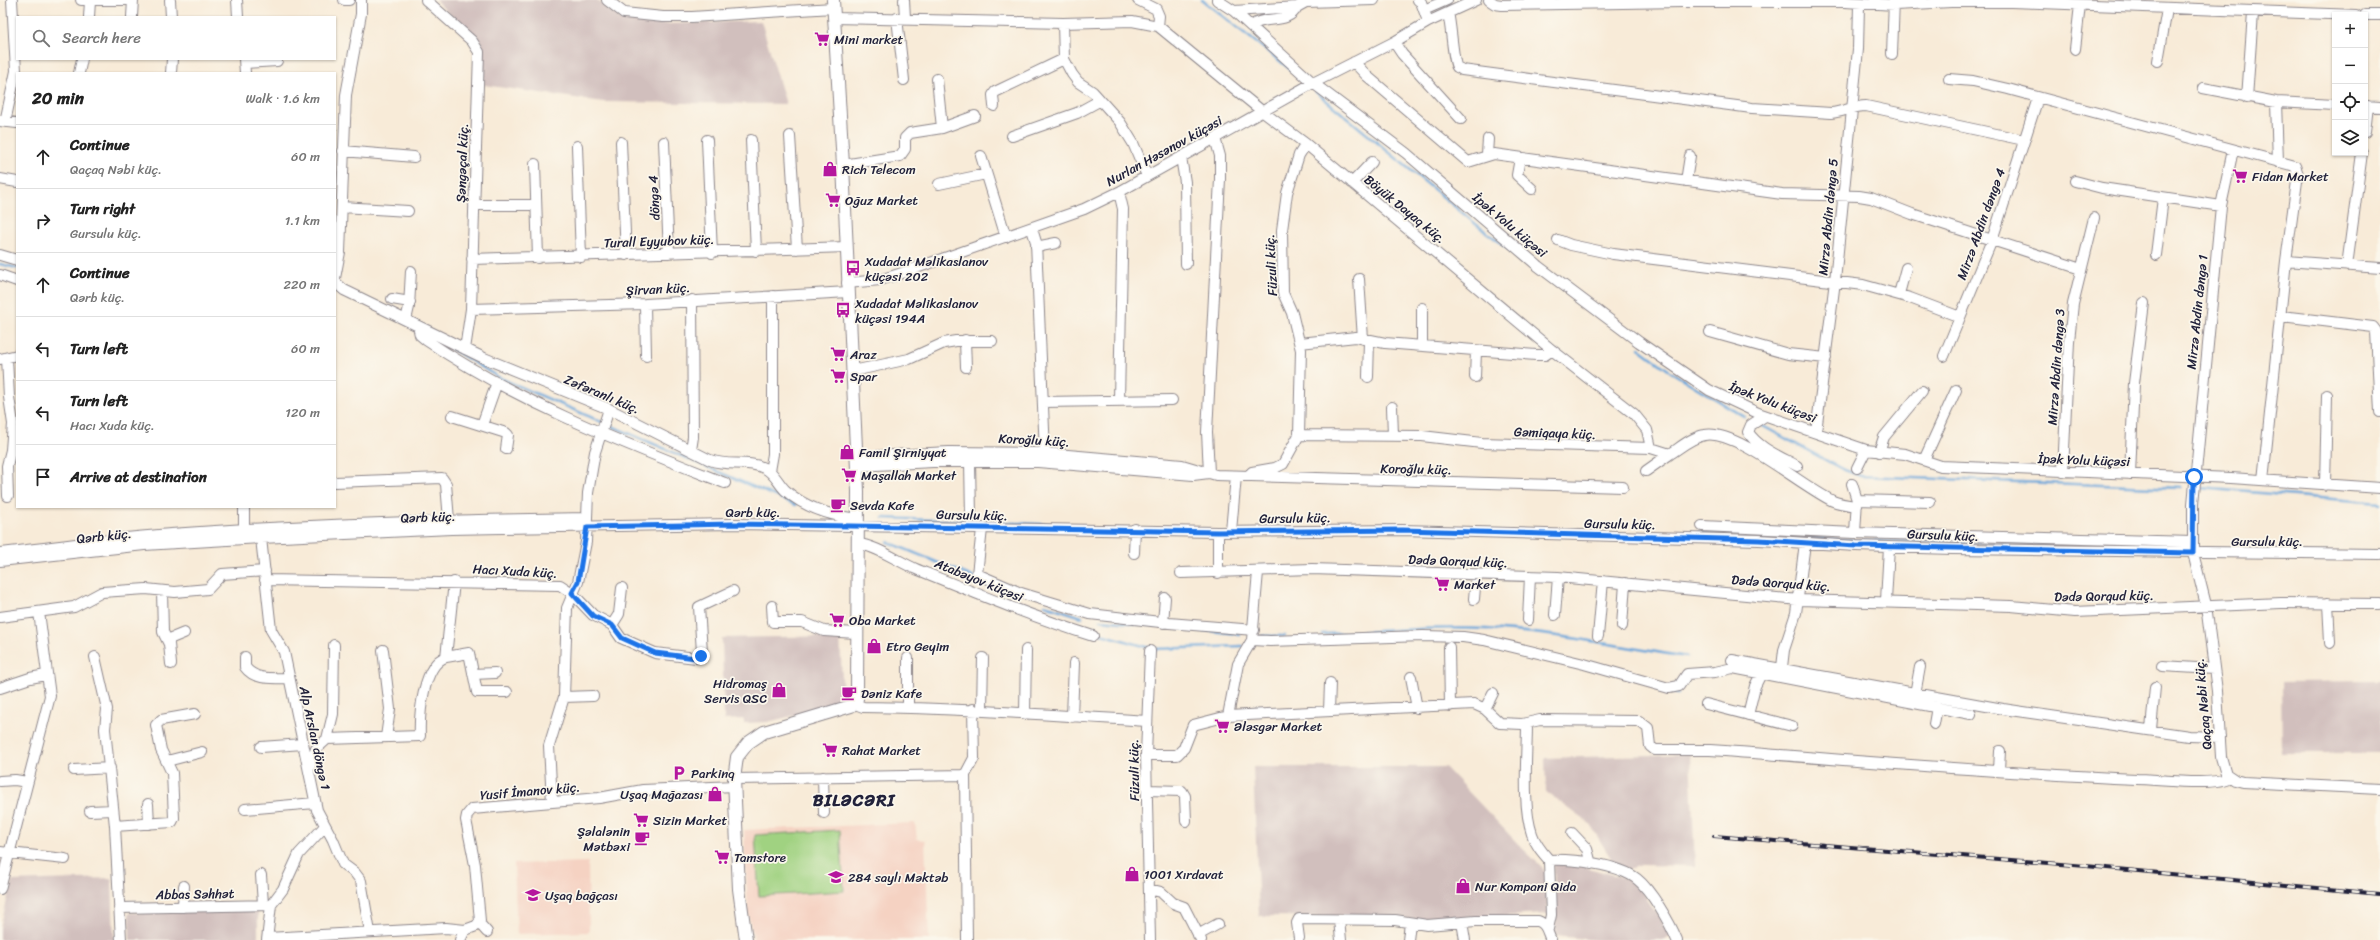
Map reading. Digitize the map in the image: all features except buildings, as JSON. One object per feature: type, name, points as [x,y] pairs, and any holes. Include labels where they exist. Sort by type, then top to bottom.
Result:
[{"type":"street","points":[[12,0],[16,71],[3,121],[16,123]]},
{"type":"street","points":[[89,16],[85,0],[127,0]]},
{"type":"street","points":[[132,16],[133,0]]},
{"type":"street","points":[[170,0],[171,16]]},
{"type":"street","points":[[237,0],[238,16]]},
{"type":"street","points":[[344,0],[349,0]]},
{"type":"street","points":[[336,273],[340,252],[342,207],[338,192],[343,151],[346,95],[361,14],[361,0]]},
{"type":"street","name":"Şəngəçal küç.","points":[[426,0],[472,41],[479,52],[470,309],[465,349]]},
{"type":"street","points":[[607,0],[624,13],[663,17],[692,17],[833,9],[901,18],[1063,23],[1132,21],[1146,22],[1158,26],[1159,16],[1156,9],[1138,0]]},
{"type":"street","points":[[904,0],[901,18],[904,80]]},
{"type":"street","name":"İpək Yolu küçəsi","points":[[1217,0],[1252,25],[1313,83],[1406,154],[1538,266],[1639,342],[1709,390],[1766,416],[1866,450],[1905,454],[1941,466],[2263,480],[2380,488]]},
{"type":"street","points":[[1234,11],[1334,0],[1374,0]]},
{"type":"street","points":[[1418,0],[1424,10],[1428,22]]},
{"type":"street","points":[[1424,10],[1447,0]]},
{"type":"street","name":"Nurlan Həsənov küçəsi","points":[[848,287],[895,276],[1072,214],[1119,192],[1313,83],[1394,42],[1428,22],[1476,0]]},
{"type":"street","points":[[1489,0],[1495,4],[1502,5],[1845,1],[1859,4],[2011,1],[2253,13],[2332,15]]},
{"type":"street","points":[[1252,25],[1262,19],[1288,17],[1303,3]]},
{"type":"street","points":[[1892,54],[1894,3]]},
{"type":"street","name":"Mirzə Abdin dəngə 5","points":[[1816,432],[1835,281],[1850,109],[1858,48],[1859,4]]},
{"type":"street","points":[[2075,48],[2080,5]]},
{"type":"street","points":[[2158,61],[2167,8]]},
{"type":"street","points":[[833,9],[843,165],[857,462],[858,544],[855,704]]},
{"type":"street","points":[[1448,13],[1452,25],[1454,61],[1457,67],[1462,70],[1752,108],[1831,114],[1866,106],[2024,140]]},
{"type":"street","points":[[2247,98],[2253,13]]},
{"type":"street","points":[[2368,15],[2380,15]]},
{"type":"street","points":[[1063,23],[1064,59],[1078,82],[1089,88],[1126,130],[1147,176]]},
{"type":"street","name":"Böyük Dayaq küç.","points":[[1158,26],[1263,112],[1306,144],[1552,350],[1634,414],[1647,430],[1651,448]]},
{"type":"street","points":[[1394,42],[1402,54],[1461,119]]},
{"type":"street","points":[[994,106],[993,96],[995,92],[1064,59]]},
{"type":"street","points":[[79,72],[82,60]]},
{"type":"street","points":[[171,72],[172,60]]},
{"type":"street","points":[[245,65],[277,61]]},
{"type":"street","points":[[1354,62],[1367,76],[1448,143],[1466,161],[1472,161],[1487,154],[1782,194],[1826,197],[1842,195],[1871,198],[2081,269]]},
{"type":"street","points":[[937,79],[942,128]]},
{"type":"street","points":[[1949,79],[1992,85],[2295,166],[2298,174],[2286,261],[2263,480]]},
{"type":"street","points":[[2203,88],[2247,98],[2276,102],[2332,105]]},
{"type":"street","name":"Mirzə Abdin dəngə 4","points":[[1944,356],[1992,240],[2038,98]]},
{"type":"street","points":[[1012,136],[1077,113],[1099,101]]},
{"type":"street","points":[[2276,102],[2278,162]]},
{"type":"street","points":[[2368,106],[2380,107]]},
{"type":"street","points":[[843,165],[900,156],[905,149],[907,135],[942,128],[975,116]]},
{"type":"street","points":[[790,136],[797,249]]},
{"type":"street","points":[[1209,474],[1208,432],[1220,179],[1220,156],[1215,138]]},
{"type":"street","points":[[1487,154],[1488,139]]},
{"type":"street","points":[[707,140],[712,252]]},
{"type":"street","points":[[750,140],[756,250]]},
{"type":"street","points":[[622,142],[626,256]]},
{"type":"street","name":"döngə 4","points":[[664,142],[670,254]]},
{"type":"street","name":"Füzuli küç.","points":[[1299,435],[1300,343],[1292,313],[1283,294],[1282,230],[1288,193],[1299,155],[1306,144]]},
{"type":"street","points":[[577,146],[581,257]]},
{"type":"street","name":"Mirzə Abdin dəngə 1","points":[[2194,477],[2221,206],[2233,150]]},
{"type":"street","points":[[343,151],[414,157]]},
{"type":"street","points":[[981,156],[1006,238]]},
{"type":"street","points":[[1686,181],[1690,156]]},
{"type":"street","points":[[2347,266],[2362,156]]},
{"type":"street","points":[[1181,157],[1185,182],[1186,264]]},
{"type":"street","points":[[1520,158],[1517,175],[1532,189]]},
{"type":"street","points":[[1352,183],[1372,162]]},
{"type":"street","points":[[534,164],[538,258]]},
{"type":"street","points":[[939,184],[986,174]]},
{"type":"street","points":[[0,179],[16,182]]},
{"type":"street","points":[[2075,181],[2163,198],[2221,206]]},
{"type":"street","points":[[1119,192],[1123,209],[1119,400]]},
{"type":"street","points":[[2156,255],[2163,198]]},
{"type":"street","points":[[474,205],[536,205]]},
{"type":"street","points":[[342,207],[408,211]]},
{"type":"street","name":"Mirzə Abdin dəngə 3","points":[[2063,472],[2068,341],[2073,304],[2094,218]]},
{"type":"street","points":[[1032,229],[1036,247],[1045,452]]},
{"type":"street","points":[[1558,240],[1571,245],[1614,254],[1835,281],[1899,294],[1960,317]]},
{"type":"street","points":[[1036,247],[1056,243]]},
{"type":"street","name":"Turall Eyyubov küç.","points":[[472,259],[626,256],[847,247]]},
{"type":"street","points":[[0,255],[16,260]]},
{"type":"street","points":[[2286,261],[2380,268]]},
{"type":"street","points":[[1899,294],[1906,268]]},
{"type":"street","points":[[406,320],[410,302],[411,270]]},
{"type":"street","points":[[0,275],[16,281]]},
{"type":"street","points":[[1358,279],[1366,340],[1368,377]]},
{"type":"street","name":"Zəfəranlı küç.","points":[[336,283],[344,290],[465,349],[542,383],[609,409],[719,463],[761,466],[770,471]]},
{"type":"street","name":"Şirvan küç.","points":[[470,309],[645,304],[773,296],[848,287]]},
{"type":"street","points":[[773,296],[774,454],[770,471],[786,490],[804,502],[833,515],[858,522]]},
{"type":"street","points":[[392,299],[410,302]]},
{"type":"street","points":[[691,450],[693,437],[692,300]]},
{"type":"street","points":[[2130,474],[2134,383],[2144,303]]},
{"type":"street","points":[[645,304],[646,356]]},
{"type":"street","points":[[1422,308],[1422,346]]},
{"type":"street","points":[[2281,316],[2373,327],[2376,332],[2380,412]]},
{"type":"street","points":[[418,326],[420,336],[496,385],[600,433],[725,483]]},
{"type":"street","points":[[1710,332],[1788,354],[1826,358]]},
{"type":"street","points":[[1300,343],[1346,338],[1476,351],[1536,355],[1545,355],[1552,350]]},
{"type":"street","points":[[853,372],[887,366],[909,359],[944,343],[965,340],[992,341]]},
{"type":"street","points":[[965,340],[966,367]]},
{"type":"street","points":[[1475,377],[1476,351]]},
{"type":"street","points":[[8,496],[7,466],[11,450],[14,424],[13,398],[3,359],[16,356]]},
{"type":"street","points":[[482,425],[496,385]]},
{"type":"street","points":[[1924,460],[1956,390]]},
{"type":"street","points":[[1879,452],[1884,437],[1922,391]]},
{"type":"street","points":[[2325,485],[2327,395]]},
{"type":"street","points":[[1043,402],[1172,400]]},
{"type":"street","points":[[1392,407],[1393,435]]},
{"type":"street","points":[[552,802],[549,746],[564,697],[567,608],[572,593],[578,582],[587,523],[592,468],[600,433],[609,409]]},
{"type":"street","points":[[452,416],[508,435],[506,449]]},
{"type":"street","points":[[1766,416],[1751,425],[1748,432],[1750,436],[1768,450],[1797,466]]},
{"type":"street","points":[[1248,476],[1252,472],[1275,468],[1283,464],[1299,435]]},
{"type":"street","name":"Gəmiqaya küç.","points":[[1299,435],[1422,436],[1482,443],[1651,448],[1670,454]]},
{"type":"street","points":[[1646,471],[1699,436],[1720,435],[1744,445],[1816,492],[1834,501],[1857,503],[1930,502]]},
{"type":"street","points":[[1857,468],[1866,450]]},
{"type":"street","name":"Koroğlu küç.","points":[[857,462],[948,452],[1045,452],[1182,465],[1209,474]]},
{"type":"street","points":[[970,461],[971,517]]},
{"type":"street","name":"Koroğlu küç.","points":[[857,462],[1038,462],[1185,474],[1623,487]]},
{"type":"street","points":[[1231,532],[1236,476]]},
{"type":"street","name":"Qaçaq Nəbi küç.","points":[[2194,477],[2193,553],[2206,605],[2214,669],[2222,763],[2230,777]]},
{"type":"street","points":[[336,482],[442,478],[446,484],[449,520]]},
{"type":"street","points":[[1852,484],[1857,503],[1855,534]]},
{"type":"street","points":[[244,508],[244,529]]},
{"type":"street","name":"Qərb küç.","points":[[0,553],[124,538],[244,529],[449,520],[732,524],[858,522]]},
{"type":"street","name":"Gursulu küç.","points":[[858,522],[982,529],[1135,529],[1218,532],[1402,530],[1889,547],[2193,553],[2380,554]]},
{"type":"street","name":"Qərb küç.","points":[[0,561],[144,545],[587,523]]},
{"type":"street","points":[[1702,526],[1855,534],[2193,542]]},
{"type":"street","points":[[982,529],[976,570],[979,577],[1074,611],[1253,635],[1270,641],[1424,636],[1463,637],[1484,640],[1584,664],[1669,688],[1679,686],[1685,675],[1690,673],[1715,672],[1733,668],[1763,670],[1782,667],[1915,694],[2003,709],[2152,729],[2189,736],[2220,737]]},
{"type":"street","points":[[1134,553],[1135,529]]},
{"type":"street","points":[[1218,532],[1218,572]]},
{"type":"street","name":"Alp Arslan döngə 1","points":[[261,538],[271,630],[282,647],[315,803],[319,816],[343,864],[355,873],[361,881],[376,934]]},
{"type":"street","points":[[1782,667],[1784,650],[1793,625],[1799,600],[1805,543]]},
{"type":"street","name":"Atabəyov küçəsi","points":[[858,544],[868,545],[896,561],[1005,605],[1093,636]]},
{"type":"street","points":[[1886,601],[1889,547]]},
{"type":"street","name":"Dədə Qorqud küç.","points":[[1181,573],[1258,572],[1312,569],[1558,577],[1799,600],[1886,601],[2011,606],[2075,612],[2206,605],[2328,603],[2380,604]]},
{"type":"street","points":[[1228,716],[1238,664],[1253,635],[1258,572]]},
{"type":"street","name":"Hacı Xuda küç.","points":[[0,617],[74,607],[102,592],[146,589],[175,592],[208,588],[222,574],[556,585],[567,588],[593,616],[612,625],[622,638],[649,651],[696,658],[701,656],[702,652],[698,603],[733,592]]},
{"type":"street","points":[[1474,599],[1476,574]]},
{"type":"street","points":[[1528,620],[1530,576]]},
{"type":"street","points":[[1555,615],[1558,577]]},
{"type":"street","points":[[1598,636],[1603,581]]},
{"type":"street","points":[[446,657],[454,582]]},
{"type":"street","points":[[1622,626],[1625,583]]},
{"type":"street","points":[[612,625],[619,614],[622,588]]},
{"type":"street","points":[[162,591],[163,632],[167,640],[171,664]]},
{"type":"street","points":[[1163,623],[1165,598]]},
{"type":"street","points":[[2328,603],[2330,643]]},
{"type":"street","points":[[772,606],[773,622],[802,622],[824,631],[856,633]]},
{"type":"street","points":[[0,889],[5,852],[27,782],[50,696],[46,675],[39,612]]},
{"type":"street","points":[[167,640],[184,633]]},
{"type":"street","points":[[308,771],[316,749],[327,739],[333,714],[334,645]]},
{"type":"street","points":[[1449,647],[1450,706]]},
{"type":"street","points":[[383,650],[390,709],[386,737]]},
{"type":"street","points":[[1024,714],[1026,650]]},
{"type":"street","name":"Füzuli küç.","points":[[1150,651],[1146,755],[1148,790],[1150,940]]},
{"type":"street","points":[[327,739],[420,736],[420,715],[428,678],[435,663],[446,657],[469,653],[477,692],[507,692]]},
{"type":"street","points":[[95,657],[107,709],[105,728],[115,826],[120,940]]},
{"type":"street","points":[[244,657],[245,667],[256,676],[268,679],[289,678]]},
{"type":"street","points":[[908,658],[908,708]]},
{"type":"street","points":[[967,940],[965,775],[974,758],[983,658]]},
{"type":"street","points":[[1732,660],[1763,670],[1971,714]]},
{"type":"street","points":[[1072,717],[1074,663]]},
{"type":"street","points":[[2162,666],[2214,669]]},
{"type":"street","points":[[1915,694],[1920,667]]},
{"type":"street","points":[[1748,715],[1755,686],[1763,670]]},
{"type":"street","points":[[473,674],[494,673]]},
{"type":"street","points":[[0,688],[30,678],[46,675]]},
{"type":"street","points":[[1411,677],[1417,708]]},
{"type":"street","points":[[1329,711],[1330,683]]},
{"type":"street","points":[[2152,729],[2155,687]]},
{"type":"street","points":[[1485,708],[1493,693]]},
{"type":"street","points":[[564,697],[593,696]]},
{"type":"street","points":[[746,940],[740,904],[734,783],[738,757],[748,743],[757,736],[776,727],[846,708],[855,704],[863,707],[978,709],[1024,714],[1147,721]]},
{"type":"street","points":[[1146,755],[1177,755],[1184,748],[1193,725],[1228,716],[1417,708],[1474,704],[1485,708],[1500,723],[1527,724],[1540,720],[1639,721],[1648,728],[1650,746],[1655,750],[1710,750],[1999,770],[2208,782],[2225,780],[2230,777],[2252,782],[2380,789]]},
{"type":"street","points":[[1706,704],[1792,726]]},
{"type":"street","points":[[1934,724],[1937,707]]},
{"type":"street","points":[[115,826],[168,823],[174,818],[172,773],[161,750],[157,722],[195,714]]},
{"type":"street","points":[[1527,724],[1530,825],[1536,844],[1549,860],[1551,915],[1548,930]]},
{"type":"street","points":[[261,747],[303,744]]},
{"type":"street","points":[[1999,770],[2000,751]]},
{"type":"street","points":[[167,761],[202,752]]},
{"type":"street","points":[[74,770],[110,768]]},
{"type":"street","name":"Yusif İmanov küç.","points":[[479,923],[475,865],[466,820],[469,811],[476,808],[552,802],[643,790],[734,783],[823,777],[965,775]]},
{"type":"street","points":[[823,777],[824,813]]},
{"type":"street","points":[[0,781],[15,780],[27,782]]},
{"type":"street","points":[[1148,790],[1182,791],[1184,796],[1186,821]]},
{"type":"street","points":[[245,809],[315,803]]},
{"type":"street","points":[[148,804],[148,824]]},
{"type":"street","points":[[90,811],[113,810]]},
{"type":"street","points":[[267,905],[283,888],[299,854],[325,826]]},
{"type":"street","points":[[1572,833],[1586,848],[1591,864]]},
{"type":"street","points":[[5,852],[65,859]]},
{"type":"street","points":[[1549,860],[1591,864],[1618,870],[1636,878],[1646,887],[1677,940]]},
{"type":"street","points":[[261,876],[267,905],[268,939],[376,934],[446,928],[465,930],[479,923],[487,932]]},
{"type":"street","points":[[183,907],[184,886]]},
{"type":"street","points":[[1149,889],[1161,892],[1173,903],[1184,907],[1199,937],[1218,924]]},
{"type":"street","name":"Abbas Səhhət","points":[[119,908],[267,905]]},
{"type":"street","points":[[1299,938],[1296,923],[1299,919],[1395,920],[1427,925],[1462,922],[1538,921],[1543,922],[1548,930],[1551,940]]},
{"type":"street","points":[[1339,920],[1341,940]]},
{"type":"street","points":[[1462,922],[1465,940]]},
{"type":"street","points":[[1408,940],[1410,923]]},
{"type":"street","points":[[460,940],[465,930]]},
{"type":"shaded area","points":[[435,0],[597,0],[621,18],[666,24],[761,21],[786,104],[603,102],[484,85],[482,48],[478,41]]},
{"type":"shaded area","name":"Hidromaş Servis QSC","points":[[840,636],[843,704],[767,722],[744,723],[744,719],[724,720],[722,638]]},
{"type":"shaded area","points":[[2380,681],[2380,753],[2282,753],[2281,682]]},
{"type":"shaded area","points":[[1690,754],[1695,866],[1641,865],[1627,870],[1614,863],[1589,823],[1546,792],[1545,758]]},
{"type":"shaded area","name":"Nur Kompani Qida","points":[[1253,767],[1445,767],[1545,870],[1548,914],[1414,920],[1397,917],[1259,916]]},
{"type":"shaded area","name":"284 saylı Məktəb","points":[[915,823],[917,839],[925,840],[929,940],[754,940],[748,913],[744,830]]},
{"type":"shaded area","points":[[588,862],[589,932],[517,934],[514,864]]},
{"type":"shaded area","points":[[1554,863],[1573,864],[1629,879],[1637,884],[1670,934],[1664,940],[1596,940],[1556,936]]},
{"type":"shaded area","points":[[112,878],[114,940],[0,940],[0,928],[12,881]]},
{"type":"shaded area","points":[[258,909],[258,940],[130,940],[129,913]]},
{"type":"green space","points":[[840,830],[844,891],[759,896],[755,835]]},
{"type":"waterway","points":[[1202,0],[1294,72]]},
{"type":"waterway","points":[[1316,92],[1477,225],[1526,262]]},
{"type":"waterway","points":[[0,264],[16,268]]},
{"type":"waterway","points":[[437,340],[498,377],[602,422]]},
{"type":"waterway","points":[[1639,348],[1671,372],[1745,417]]},
{"type":"waterway","points":[[607,424],[796,505]]},
{"type":"waterway","points":[[1759,424],[1842,469],[1861,476],[2181,488]]},
{"type":"waterway","points":[[2200,488],[2380,503]]},
{"type":"waterway","points":[[883,518],[1065,525]]},
{"type":"waterway","points":[[1699,532],[1854,540],[2169,547]]},
{"type":"waterway","points":[[888,542],[975,578]]},
{"type":"waterway","points":[[1045,605],[1082,617]]},
{"type":"waterway","points":[[1101,620],[1240,634]]},
{"type":"waterway","points":[[1322,634],[1424,629],[1486,629],[1536,633],[1687,657]]},
{"type":"waterway","points":[[1094,632],[1154,649],[1243,646]]},
{"type":"waterway","points":[[1262,636],[1285,636]]},
{"type":"waterway","points":[[1669,692],[1678,694]]},
{"type":"railway","points":[[1714,836],[2086,866],[2380,894]]},
{"type":"place","name":"Mini market","points":[[822,39]]},
{"type":"place","name":"Rich Telecom","points":[[830,169]]},
{"type":"place","name":"Fidan Market","points":[[2240,176]]},
{"type":"place","name":"Oğuz Market","points":[[833,200]]},
{"type":"place","name":"Xudadat Məlikaslanov küçəsi 202","points":[[853,268]]},
{"type":"place","name":"Xudadat Məlikaslanov küçəsi 194A","points":[[843,310]]},
{"type":"place","name":"Araz","points":[[838,354]]},
{"type":"place","name":"Spar","points":[[838,376]]},
{"type":"place","name":"Famil Şirniyyat","points":[[847,452]]},
{"type":"place","name":"Maşallah Market","points":[[849,475]]},
{"type":"place","name":"Sevda Kafe","points":[[838,505]]},
{"type":"place","name":"Market","points":[[1442,584]]},
{"type":"place","name":"Oba Market","points":[[837,620]]},
{"type":"place","name":"Etro Geyim","points":[[874,646]]},
{"type":"place","name":"Hidromaş Servis QSC","points":[[779,690]]},
{"type":"place","name":"Dəniz Kafe","points":[[849,693]]},
{"type":"place","name":"Ələsgər Market","points":[[1222,726]]},
{"type":"place","name":"Rahat Market","points":[[830,750]]},
{"type":"place","name":"Parkinq","points":[[679,773]]},
{"type":"place","name":"Uşaq Mağazası","points":[[715,794]]},
{"type":"place","name":"Sizin Market","points":[[641,820]]},
{"type":"place","name":"Şəlalənin Mətbəxi","points":[[642,838]]},
{"type":"place","name":"Tamstore","points":[[722,857]]},
{"type":"place","name":"1001 Xırdavat","points":[[1132,874]]},
{"type":"place","name":"284 saylı Məktəb","points":[[836,877]]},
{"type":"place","name":"Nur Kompani Qida","points":[[1463,886]]},
{"type":"place","name":"Uşaq bağçası","points":[[533,895]]},
{"type":"district","name":"BILƏCƏRI","points":[[854,800]]},
{"type":"route","points":[[701,656],[696,658],[649,651],[622,638],[612,625],[593,616],[581,604],[572,593],[578,582],[586,542],[587,527],[732,524],[982,529],[1135,529],[1218,532],[1402,530],[1759,540],[1856,546],[1952,549],[2193,553],[2194,477]]}]
